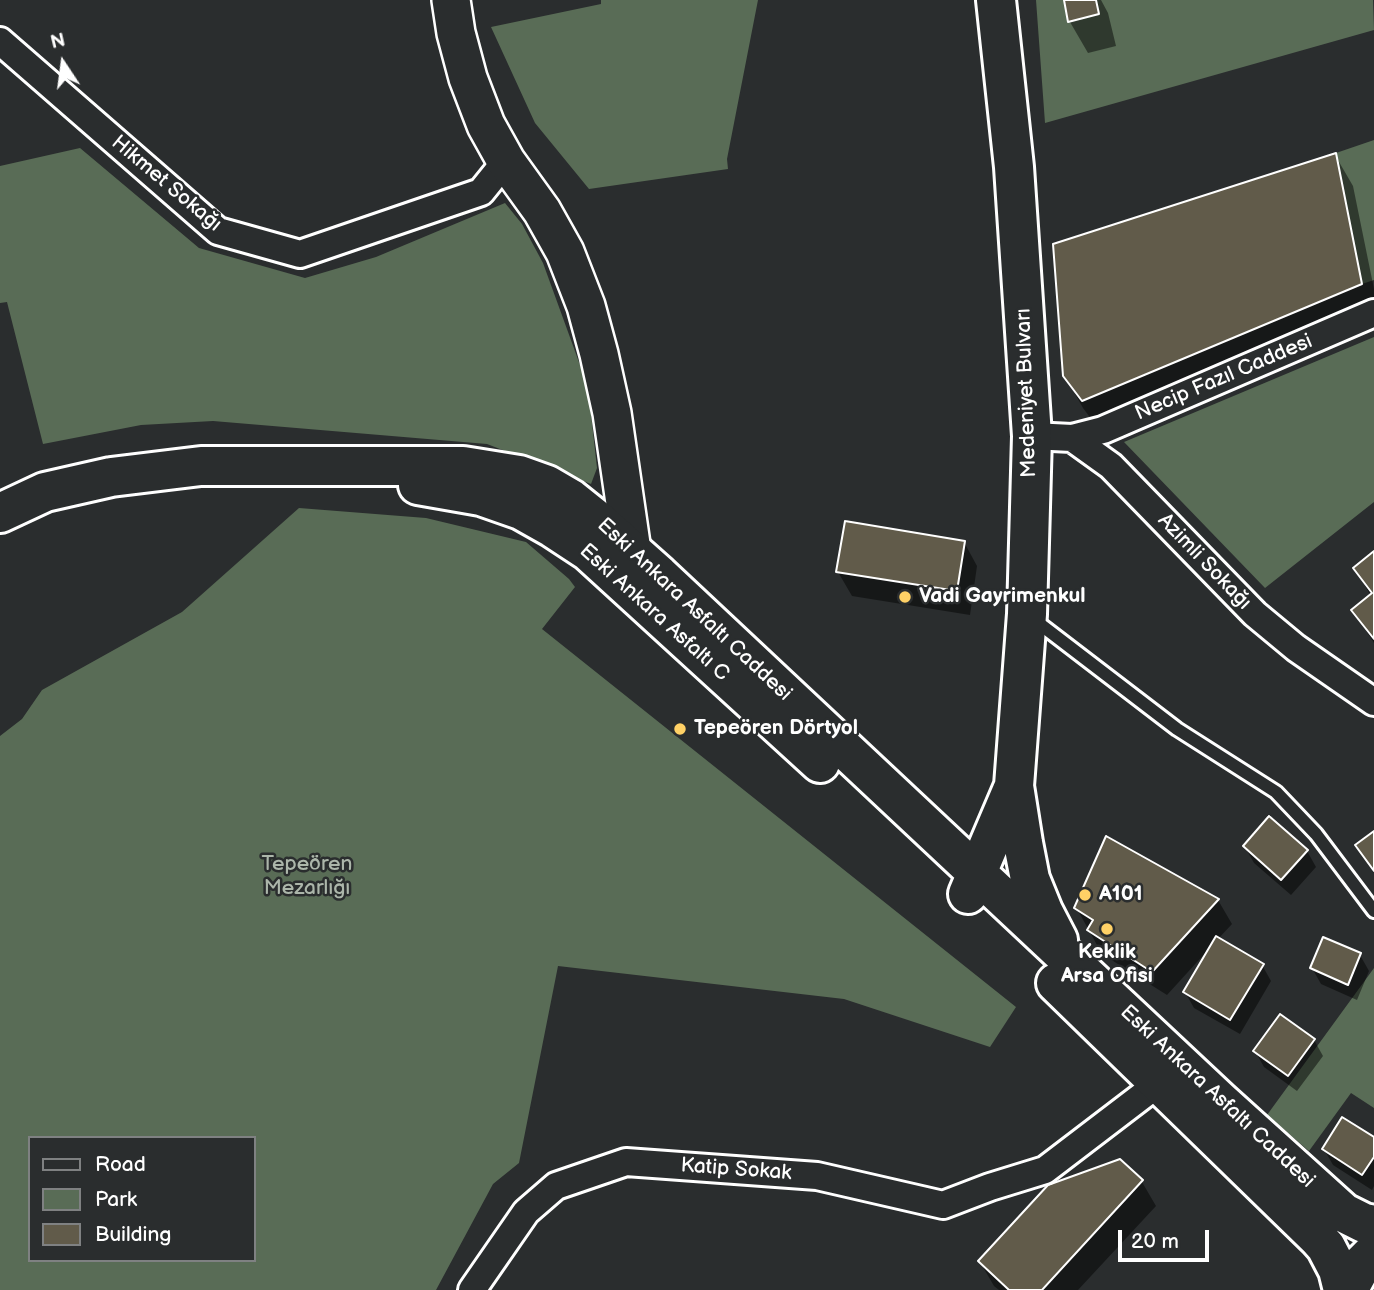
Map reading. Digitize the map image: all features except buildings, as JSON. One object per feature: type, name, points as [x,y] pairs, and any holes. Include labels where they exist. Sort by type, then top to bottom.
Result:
[{"type":"main road","name":"Medeniyet Bulvarı","points":[[996,0],[1014,167],[1032,436],[1027,614],[1014,786],[1030,879],[1066,957]]},
{"type":"main road","name":"Eski Ankara Asfaltı Caddesi","points":[[0,513],[45,492],[111,477],[201,466],[463,466],[519,475],[547,485],[571,499],[632,551],[905,824],[972,885],[1159,1083],[1318,1238],[1338,1270],[1343,1290]]},
{"type":"main road","name":"Eski Ankara Asfaltı C","points":[[295,466],[481,496],[521,510],[553,528],[588,551],[905,824]]},
{"type":"main road","name":"Medeniyet Bulvarı","points":[[972,885],[1014,786]]},
{"type":"main road","points":[[905,824],[970,829],[982,824],[1001,806],[1014,786]]},
{"type":"main road","name":"Eski Ankara Asfaltı Caddesi","points":[[972,885],[1066,957],[1344,1213],[1374,1225]]},
{"type":"main road","points":[[1351,1290],[1363,1263],[1374,1252]]},
{"type":"street","points":[[451,0],[456,33],[468,78],[486,125],[506,161],[542,211],[565,252],[586,306],[612,413],[632,551]]},
{"type":"street","name":"Hikmet Sokağı","points":[[0,41],[218,232],[300,254],[481,192],[506,161]]},
{"type":"street","name":"Necip Fazıl Caddesi","points":[[1072,438],[1102,430],[1374,313]]},
{"type":"street","points":[[1032,436],[1072,438]]},
{"type":"street","name":"Azimli Sokağı","points":[[1072,438],[1111,466],[1255,614],[1296,648],[1374,702]]},
{"type":"street","name":"Katip Sokak","points":[[472,1290],[526,1213],[556,1186],[626,1162],[817,1175],[943,1205],[990,1186],[1045,1170],[1159,1083]]},
{"type":"lane","points":[[1027,614],[1177,729],[1276,792],[1316,834],[1374,911]]},
{"type":"green space","points":[[601,0],[758,0],[727,159],[728,169],[589,189],[535,123],[491,27],[601,4]]},
{"type":"green space","points":[[1036,0],[1373,0],[1374,30],[1045,123]]},
{"type":"green space","points":[[1374,140],[1374,280],[1362,284],[1336,153]]},
{"type":"green space","points":[[80,148],[199,248],[305,278],[376,257],[505,203],[522,224],[543,263],[588,387],[597,468],[591,484],[487,444],[213,421],[141,425],[43,444],[7,302],[0,303],[0,166]]},
{"type":"green space","points":[[1374,337],[1374,502],[1265,588],[1124,442]]},
{"type":"green space","name":"Tepeören Mezarlığı","points":[[299,508],[426,518],[526,542],[575,587],[542,629],[1016,1007],[990,1047],[844,999],[558,966],[519,1163],[493,1184],[436,1290],[0,1290],[0,736],[22,719],[42,690],[182,612]]},
{"type":"green space","points":[[1374,968],[1374,1108],[1351,1093],[1309,1151],[1267,1115]]},
{"type":"place","name":"Vadi Gayrimenkul","points":[[905,597]]},
{"type":"place","name":"Tepeören Dörtyol","points":[[680,729]]},
{"type":"place","name":"A101","points":[[1085,895]]},
{"type":"place","name":"Keklik Arsa Ofisi","points":[[1107,929]]}]
